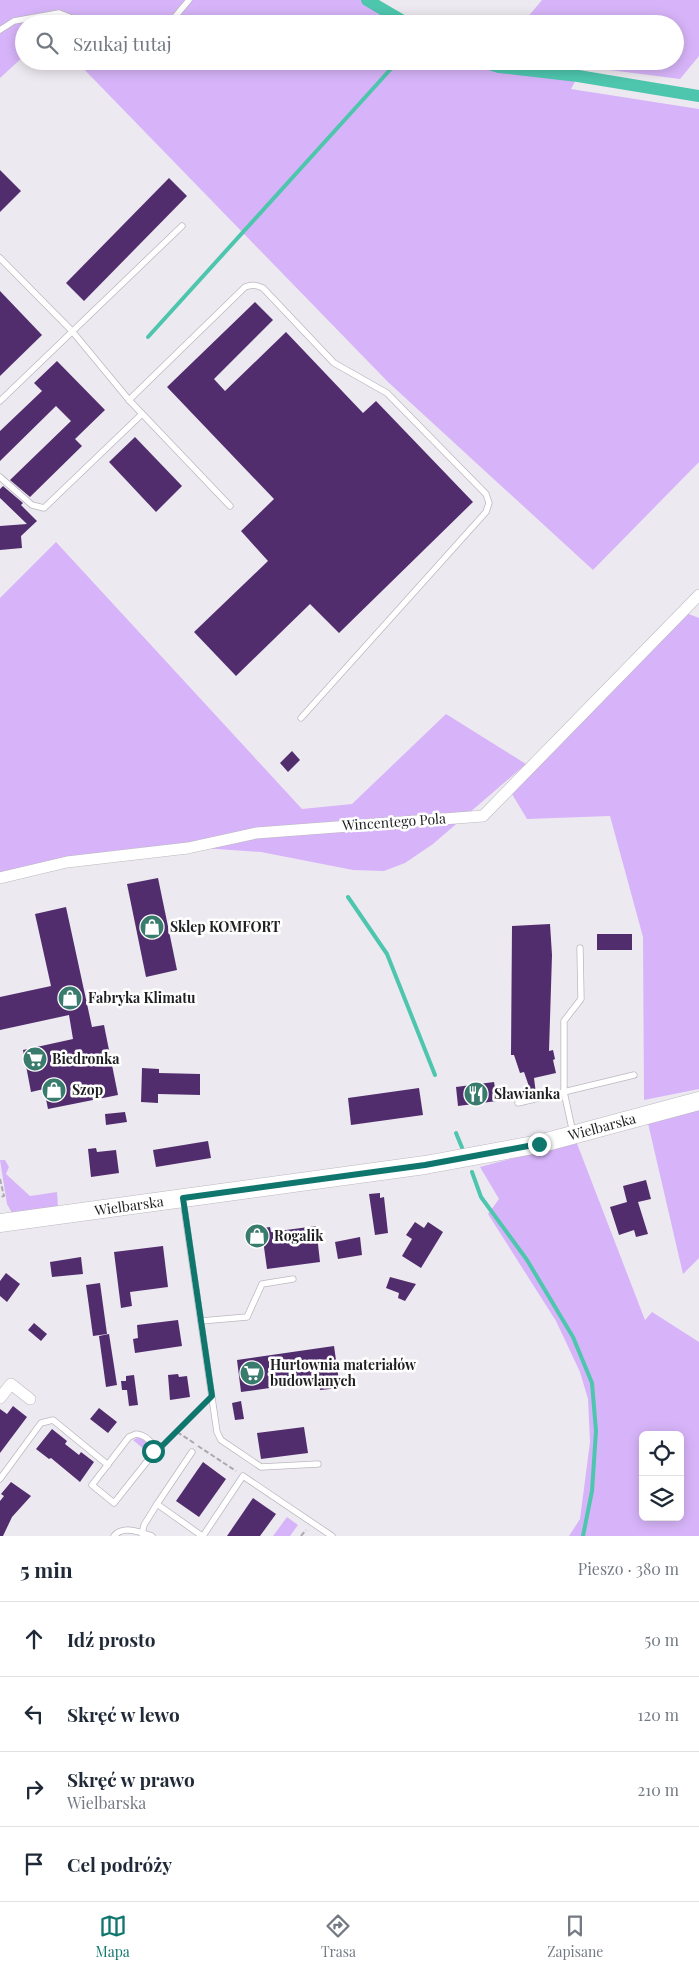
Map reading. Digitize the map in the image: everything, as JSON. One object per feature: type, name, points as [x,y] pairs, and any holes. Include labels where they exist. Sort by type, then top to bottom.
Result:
[{"type":"main road","name":"Wielbarska","points":[[0,1223],[450,1161],[539,1144],[699,1101]]},
{"type":"street","name":"Wincentego Pola","points":[[0,878],[66,862],[188,848],[256,833],[483,816],[699,594]]},
{"type":"street","points":[[0,1398],[11,1384],[30,1399]]},
{"type":"lane","points":[[176,15],[188,0]]},
{"type":"lane","points":[[49,15],[59,13],[64,15]]},
{"type":"lane","points":[[0,30],[15,22]]},
{"type":"lane","points":[[0,401],[182,226]]},
{"type":"lane","points":[[0,258],[72,331],[129,400],[230,506]]},
{"type":"lane","points":[[129,400],[245,287],[251,284],[263,288],[334,363],[387,393],[486,494],[489,503],[486,512],[301,718]]},
{"type":"lane","points":[[0,477],[32,506],[44,508],[142,414]]},
{"type":"lane","points":[[574,1135],[564,1092],[564,1021],[581,998],[580,948]]},
{"type":"lane","points":[[518,1103],[634,1075]]},
{"type":"lane","points":[[183,1198],[217,1432],[221,1440],[261,1467],[318,1464]]},
{"type":"lane","points":[[201,1321],[247,1317],[262,1284],[293,1279]]},
{"type":"lane","points":[[0,1479],[41,1422],[53,1420],[108,1465]]},
{"type":"lane","points":[[136,1434],[142,1435],[153,1444],[149,1459],[114,1503],[92,1485],[108,1465],[129,1437],[136,1434]]},
{"type":"lane","points":[[141,1534],[144,1525],[157,1504],[192,1452]]},
{"type":"lane","points":[[157,1504],[202,1536],[244,1476],[332,1536]]},
{"type":"lane","points":[[114,1536],[117,1532],[126,1530],[152,1536]]},
{"type":"path","points":[[0,1179],[4,1196],[0,1197]]},
{"type":"path","points":[[153,1449],[161,1447],[212,1396]]},
{"type":"path","points":[[177,1432],[235,1469],[241,1480]]},
{"type":"shaded area","points":[[0,0],[369,0],[394,15],[15,15],[15,64],[0,78]]},
{"type":"shaded area","points":[[542,0],[699,0],[699,56],[680,79],[610,70],[684,70],[684,15],[530,15]]},
{"type":"shaded area","points":[[85,70],[525,70],[578,76],[571,89],[699,109],[699,462],[593,570],[388,382]]},
{"type":"shaded area","points":[[56,542],[302,809],[352,804],[446,714],[526,764],[433,844],[405,863],[384,871],[353,870],[261,852],[147,847],[112,851],[0,874],[0,598]]},
{"type":"shaded area","points":[[686,613],[699,618],[699,1089],[644,1100],[643,937],[610,816],[527,819],[512,794]]},
{"type":"shaded area","points":[[699,1110],[699,1258],[683,1274],[647,1119]]},
{"type":"shaded area","points":[[576,1141],[645,1320],[652,1312],[699,1342],[699,1536],[569,1536],[580,1519],[590,1442],[588,1399],[580,1372],[556,1321],[488,1214],[499,1199],[480,1167]]},
{"type":"shaded area","points":[[0,1160],[5,1160],[9,1167],[6,1174],[30,1196],[57,1192],[58,1207],[12,1213],[7,1204]]},
{"type":"shaded area","points":[[137,1438],[146,1442],[146,1451],[133,1440]]},
{"type":"shaded area","points":[[287,1517],[298,1525],[290,1536],[273,1536]]},
{"type":"building","points":[[0,170],[21,191],[0,212]]},
{"type":"building","points":[[169,178],[187,196],[84,301],[66,283]]},
{"type":"building","points":[[0,291],[42,335],[0,376]]},
{"type":"building","points":[[255,302],[273,320],[214,379],[225,391],[286,332],[363,413],[376,401],[473,502],[339,633],[310,604],[236,676],[194,632],[268,561],[241,531],[274,499],[167,387]]},
{"type":"building","points":[[57,361],[105,410],[75,439],[82,446],[30,497],[10,480],[71,421],[56,406],[0,461],[0,431],[42,391],[34,383]]},
{"type":"building","points":[[135,437],[182,486],[156,512],[109,462]]},
{"type":"building","points":[[3,486],[23,503],[21,505],[37,521],[21,536],[22,548],[0,550],[0,526],[27,524],[0,498],[0,489]]},
{"type":"building","points":[[292,751],[300,760],[288,772],[280,763]]},
{"type":"building","name":"Sklep KOMFORT","points":[[158,878],[177,970],[146,977],[127,884]]},
{"type":"building","points":[[66,907],[92,1027],[104,1025],[118,1095],[48,1109],[44,1089],[31,1092],[23,1050],[73,1039],[69,1015],[0,1030],[0,997],[51,986],[35,914]]},
{"type":"building","points":[[550,924],[552,955],[549,1051],[553,1050],[556,1073],[534,1078],[536,1094],[532,1095],[524,1072],[520,1073],[514,1055],[511,1055],[512,926]]},
{"type":"building","points":[[597,934],[632,934],[632,950],[597,950]]},
{"type":"building","points":[[142,1068],[159,1069],[159,1073],[200,1074],[200,1095],[158,1094],[158,1103],[141,1102]]},
{"type":"building","name":"Sławianka","points":[[494,1082],[497,1101],[458,1106],[456,1087]]},
{"type":"building","points":[[419,1088],[423,1115],[351,1125],[348,1098]]},
{"type":"building","points":[[125,1112],[127,1122],[106,1125],[105,1114]]},
{"type":"building","points":[[208,1141],[211,1158],[156,1167],[153,1150]]},
{"type":"building","points":[[96,1148],[97,1152],[116,1150],[119,1173],[91,1177],[88,1149]]},
{"type":"building","points":[[646,1180],[651,1199],[638,1202],[648,1234],[636,1237],[634,1230],[619,1235],[610,1207],[627,1202],[623,1186]]},
{"type":"building","points":[[380,1193],[380,1198],[384,1197],[388,1233],[375,1235],[369,1194]]},
{"type":"building","points":[[415,1222],[424,1228],[428,1222],[443,1232],[421,1268],[402,1256],[412,1239],[406,1235]]},
{"type":"building","points":[[316,1226],[320,1262],[267,1269],[263,1240],[252,1241],[251,1230],[270,1227],[271,1232]]},
{"type":"building","points":[[360,1237],[362,1255],[338,1259],[335,1242]]},
{"type":"building","points":[[163,1246],[168,1287],[130,1292],[132,1306],[121,1308],[114,1252]]},
{"type":"building","points":[[81,1257],[83,1274],[52,1277],[50,1262]]},
{"type":"building","points":[[6,1273],[20,1284],[7,1302],[0,1296],[0,1281]]},
{"type":"building","points":[[390,1277],[416,1284],[405,1301],[398,1298],[399,1293],[386,1288]]},
{"type":"building","points":[[100,1283],[107,1334],[93,1336],[86,1285]]},
{"type":"building","points":[[178,1320],[182,1346],[135,1353],[133,1339],[138,1338],[137,1325]]},
{"type":"building","points":[[34,1323],[47,1334],[41,1341],[28,1330]]},
{"type":"building","points":[[109,1334],[117,1385],[106,1387],[99,1336]]},
{"type":"building","points":[[334,1346],[340,1388],[320,1390],[319,1381],[241,1392],[237,1360]]},
{"type":"building","points":[[178,1374],[179,1377],[187,1376],[190,1397],[170,1400],[168,1375]]},
{"type":"building","points":[[134,1375],[138,1405],[129,1406],[127,1390],[122,1390],[121,1381],[126,1381],[126,1376]]},
{"type":"building","points":[[241,1401],[244,1419],[235,1420],[232,1403]]},
{"type":"building","points":[[13,1406],[27,1417],[0,1453],[0,1409],[7,1414]]},
{"type":"building","points":[[99,1408],[117,1422],[108,1433],[90,1419]]},
{"type":"building","points":[[304,1427],[308,1453],[261,1459],[257,1433]]},
{"type":"building","points":[[52,1429],[67,1441],[65,1444],[79,1455],[81,1452],[94,1462],[80,1482],[51,1458],[49,1459],[36,1449]]},
{"type":"building","points":[[203,1462],[226,1479],[199,1517],[176,1501]]},
{"type":"building","points":[[11,1482],[31,1496],[12,1517],[3,1536],[0,1536],[0,1501],[4,1496],[1,1494]]},
{"type":"building","points":[[253,1498],[276,1514],[260,1536],[227,1536]]},
{"type":"waterway","points":[[367,0],[393,15]]},
{"type":"waterway","points":[[148,337],[390,70]]},
{"type":"waterway","points":[[525,70],[578,76],[699,96]]},
{"type":"waterway","points":[[348,897],[387,954],[435,1075]]},
{"type":"waterway","points":[[456,1133],[463,1150]]},
{"type":"waterway","points":[[472,1172],[481,1197],[527,1260],[573,1337],[592,1383],[596,1431],[592,1491],[583,1536]]},
{"type":"place","name":"Sklep KOMFORT","points":[[152,927]]},
{"type":"place","name":"Fabryka Klimatu","points":[[70,998]]},
{"type":"place","name":"Biedronka","points":[[35,1059]]},
{"type":"place","name":"Szop","points":[[54,1090]]},
{"type":"place","name":"Sławianka","points":[[476,1094]]},
{"type":"place","name":"Rogalik","points":[[257,1236]]},
{"type":"place","name":"Hurtownia materiałów budowlanych","points":[[252,1373]]},
{"type":"route","points":[[153,1451],[153,1449],[156,1450],[161,1447],[212,1396],[183,1198],[425,1165],[539,1144]]}]
